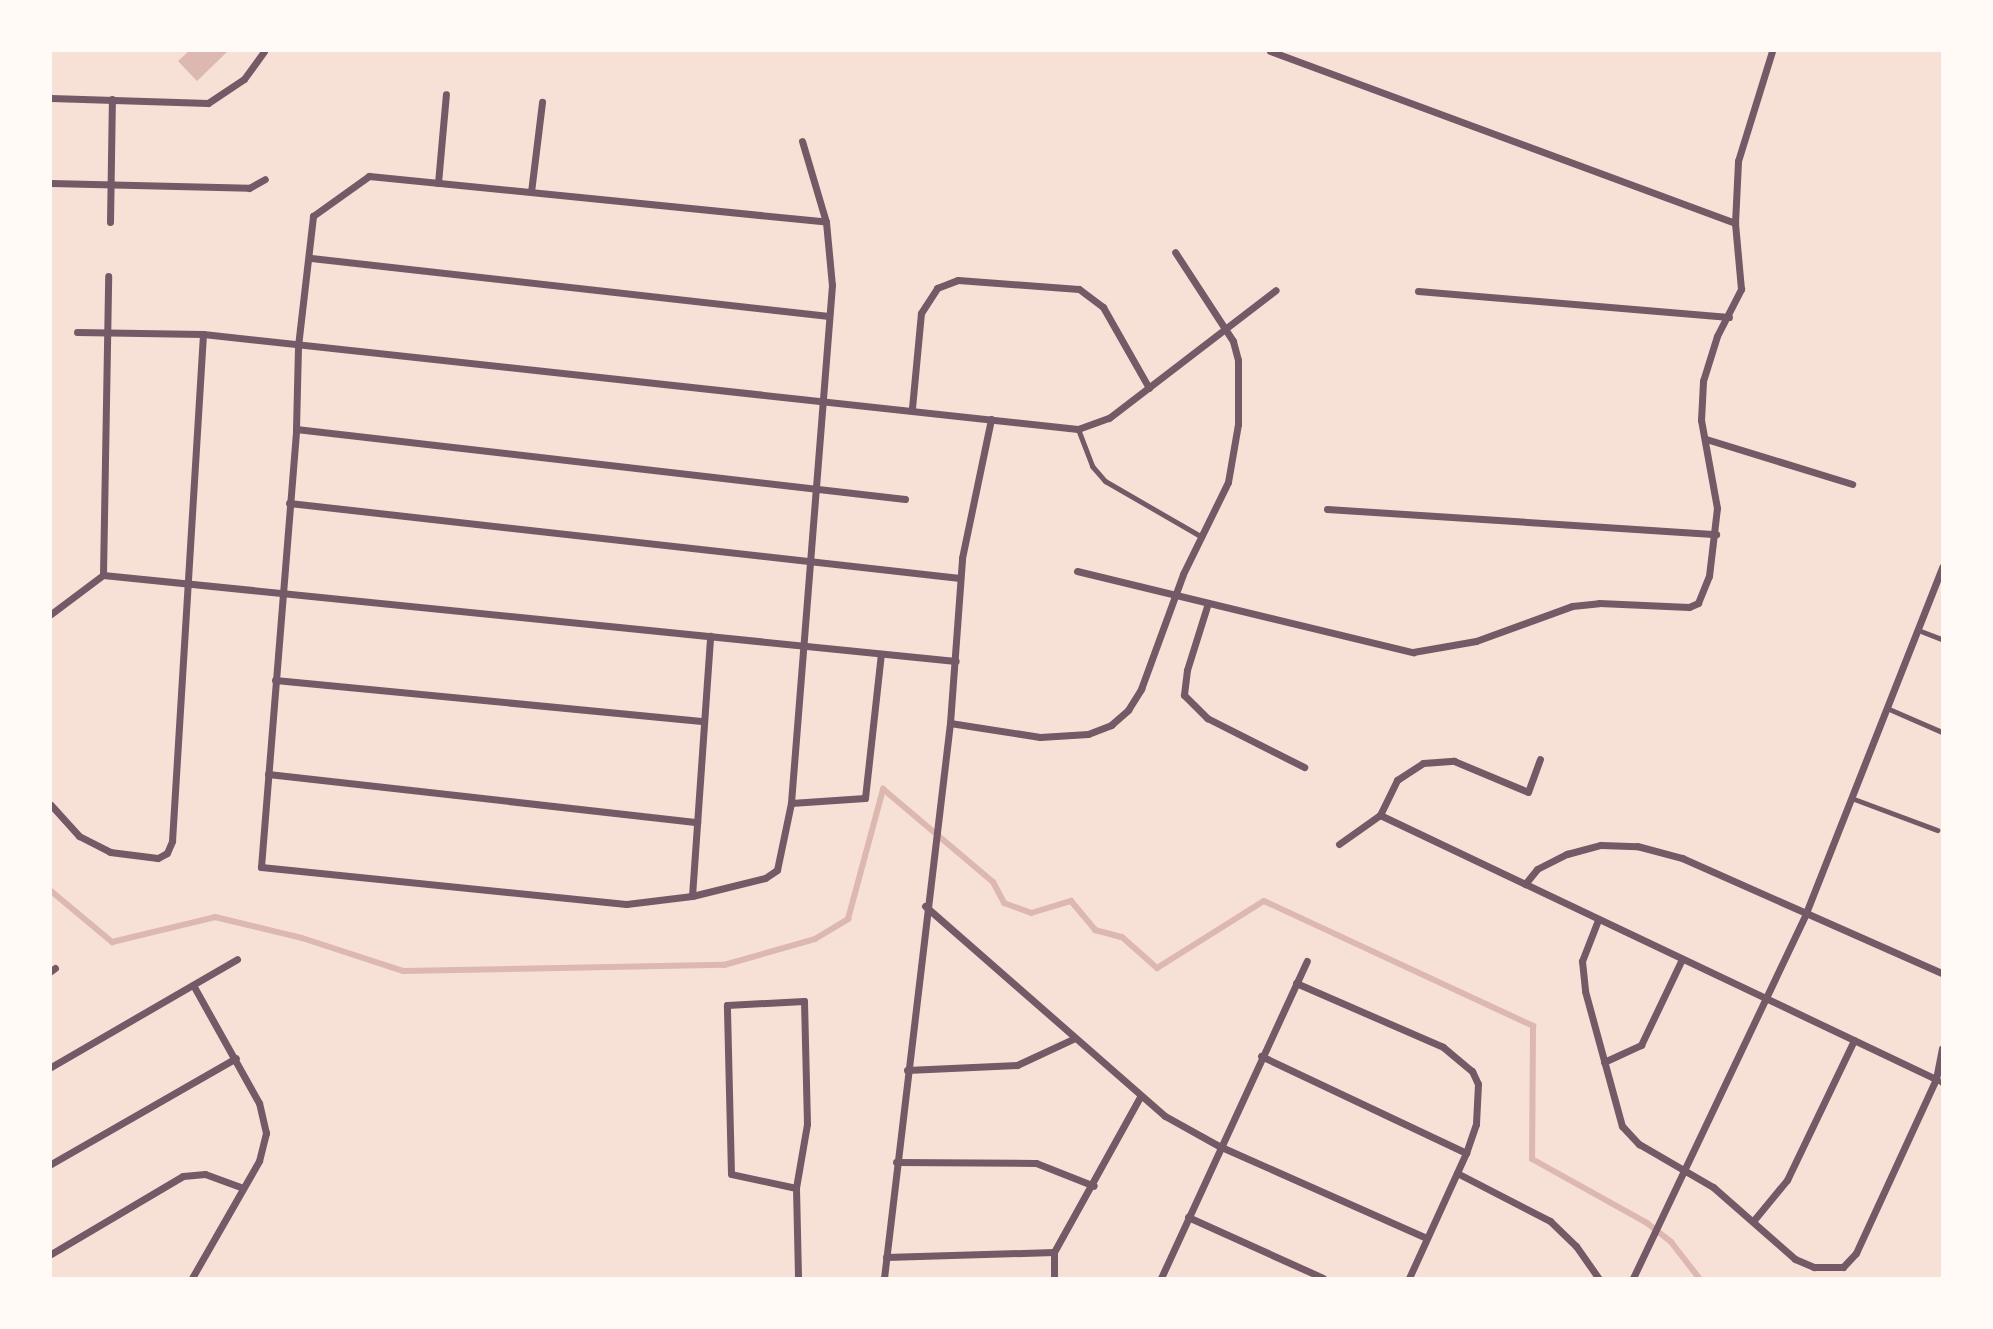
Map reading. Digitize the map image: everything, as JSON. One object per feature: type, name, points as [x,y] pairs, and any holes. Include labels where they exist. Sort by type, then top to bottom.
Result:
[{"type":"street","points":[[51,98],[208,103],[244,79],[264,51]]},
{"type":"street","points":[[1270,51],[1735,223]]},
{"type":"street","points":[[1077,571],[1389,648],[1440,650],[1572,606],[1599,603],[1689,607],[1706,591],[1716,534],[1714,480],[1706,439],[1703,381],[1717,336],[1741,289],[1735,223],[1738,162],[1772,51]]},
{"type":"street","points":[[438,183],[446,94]]},
{"type":"street","points":[[110,222],[112,99]]},
{"type":"street","points":[[531,192],[542,102]]},
{"type":"street","points":[[802,141],[826,222],[831,250],[829,316],[790,803],[778,870],[757,880],[692,896],[596,904],[261,867],[296,429],[298,346],[311,258],[313,215],[369,176],[826,222]]},
{"type":"street","points":[[51,183],[249,188],[265,179]]},
{"type":"street","points":[[950,723],[1069,737],[1111,725],[1128,710],[1141,689],[1176,595],[1228,482],[1238,424],[1238,360],[1225,327],[1175,252]]},
{"type":"street","points":[[311,258],[829,316]]},
{"type":"street","points":[[103,575],[104,334],[108,276]]},
{"type":"street","points":[[912,408],[921,313],[937,288],[958,280],[1079,289],[1103,307],[1149,388]]},
{"type":"street","points":[[76,332],[203,334],[912,408],[1077,429],[1109,418],[1276,290]]},
{"type":"street","points":[[1418,291],[1729,317]]},
{"type":"street","points":[[51,805],[79,835],[110,852],[158,858],[167,853],[172,841],[203,334]]},
{"type":"street","points":[[884,1278],[925,906],[950,723],[960,578],[991,419]]},
{"type":"street","points":[[296,429],[905,499]]},
{"type":"street","points":[[1706,439],[1852,484]]},
{"type":"street","points":[[289,503],[960,578]]},
{"type":"street","points":[[1327,509],[1716,534]]},
{"type":"street","points":[[1633,1278],[1806,913],[1854,799],[1942,567]]},
{"type":"street","points":[[51,614],[103,575],[956,661]]},
{"type":"street","points":[[1208,603],[1186,670],[1184,695],[1207,718],[1304,767]]},
{"type":"street","points":[[692,896],[710,636]]},
{"type":"street","points":[[790,803],[865,798],[881,654]]},
{"type":"street","points":[[275,680],[704,721]]},
{"type":"street","points":[[1339,844],[1380,815],[1397,780],[1423,763],[1454,761],[1528,792],[1540,759]]},
{"type":"street","points":[[268,774],[697,822]]},
{"type":"street","points":[[1380,815],[1939,1081]]},
{"type":"street","points":[[1525,884],[1537,869],[1567,854],[1601,845],[1637,846],[1682,858],[1942,973]]},
{"type":"street","points":[[925,906],[1140,1097],[1219,1146],[1427,1238]]},
{"type":"street","points":[[1598,920],[1582,961],[1585,991],[1622,1126],[1639,1144],[1684,1168],[1754,1220],[1795,1259],[1814,1268],[1843,1267],[1856,1253],[1939,1081],[1942,1049]]},
{"type":"street","points":[[51,1067],[237,959]]},
{"type":"street","points":[[1604,1062],[1641,1045],[1682,959]]},
{"type":"street","points":[[1161,1278],[1219,1146],[1307,961]]},
{"type":"street","points":[[1296,983],[1459,1058],[1472,1071],[1478,1093],[1476,1124],[1466,1153],[1409,1278]]},
{"type":"street","points":[[192,1278],[259,1161],[266,1133],[259,1103],[193,985]]},
{"type":"street","points":[[796,1188],[731,1174],[727,1005],[804,1001],[807,1124],[796,1188],[798,1278]]},
{"type":"street","points":[[907,1070],[1017,1065],[1073,1039]]},
{"type":"street","points":[[1754,1220],[1787,1180],[1854,1040]]},
{"type":"street","points":[[1261,1056],[1466,1153]]},
{"type":"street","points":[[51,1164],[236,1058]]},
{"type":"street","points":[[1054,1278],[1054,1252],[1094,1186],[1140,1097]]},
{"type":"street","points":[[896,1162],[1036,1163],[1094,1186]]},
{"type":"street","points":[[1457,1173],[1550,1222],[1576,1246],[1598,1278]]},
{"type":"street","points":[[51,1254],[183,1176],[205,1174],[243,1188]]},
{"type":"street","points":[[1188,1217],[1323,1278]]},
{"type":"street","points":[[886,1258],[1054,1252]]},
{"type":"lane","points":[[1077,429],[1092,466],[1105,481],[1203,537]]},
{"type":"lane","points":[[1918,630],[1942,639]]},
{"type":"lane","points":[[1889,709],[1942,732]]},
{"type":"lane","points":[[1854,799],[1937,830]]},
{"type":"shaded area","points":[[189,51],[228,51],[197,81],[178,61]]},
{"type":"waterway","points":[[51,891],[112,942],[215,917],[302,938],[403,971],[724,965],[815,939],[848,919],[883,789],[993,882],[1004,903],[1031,913],[1071,901],[1095,930],[1122,937],[1157,968],[1264,901],[1533,1026],[1532,1159],[1647,1223],[1671,1242],[1699,1278]]}]
